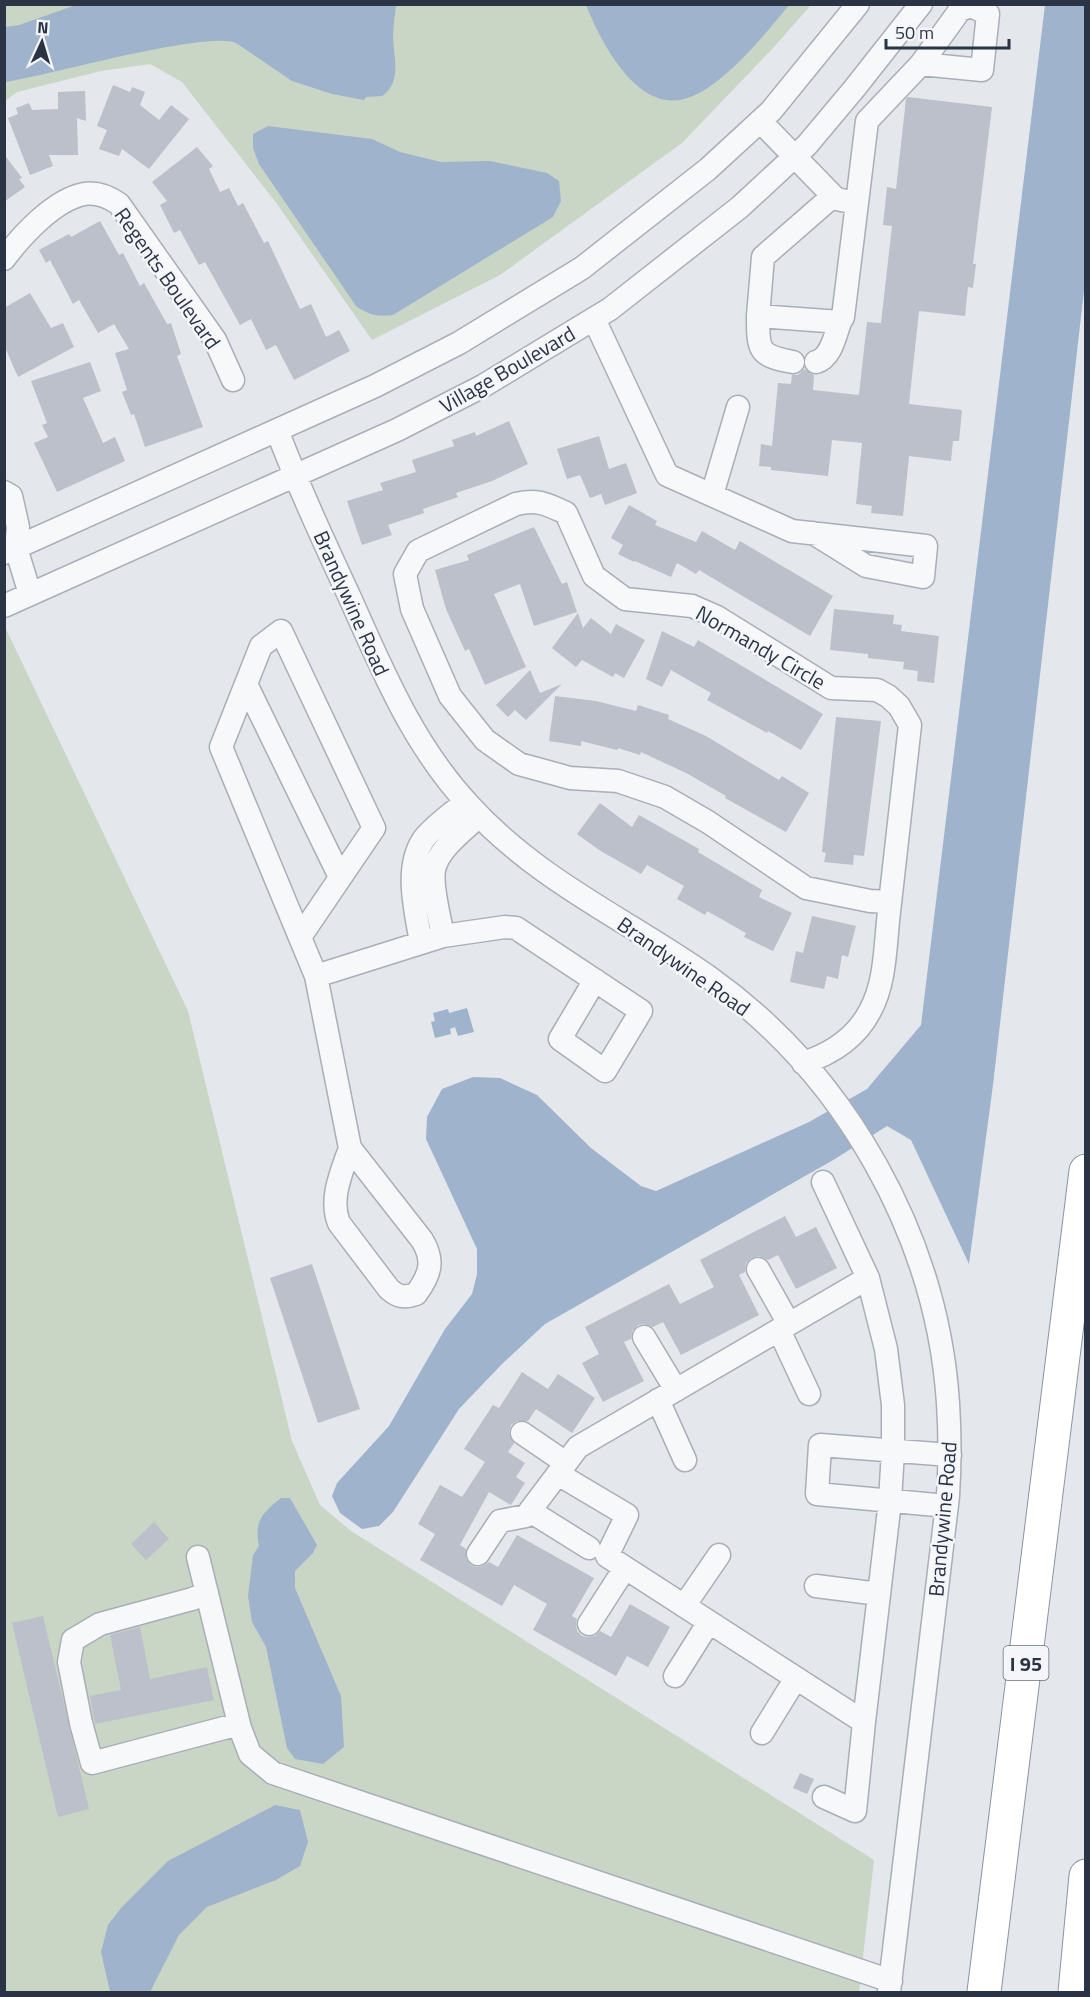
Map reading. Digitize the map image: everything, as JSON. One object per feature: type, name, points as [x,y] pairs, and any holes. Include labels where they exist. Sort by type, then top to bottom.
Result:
[{"type":"highway","name":"I 95","points":[[984,1992],[1086,1171]]},
{"type":"highway","points":[[1075,1992],[1086,1876]]},
{"type":"street","points":[[8,547],[375,386],[459,342],[582,268],[708,169],[760,121],[816,58],[858,4]]},
{"type":"street","name":"Village Boulevard","points":[[4,606],[397,430],[483,386],[610,309],[740,207],[807,145],[921,4]]},
{"type":"street","points":[[833,196],[763,257],[758,337],[763,351],[771,358],[804,362],[821,361],[831,347],[843,317],[867,121],[921,64]]},
{"type":"street","points":[[760,121],[836,200],[856,203]]},
{"type":"street","name":"Regents Boulevard","points":[[4,259],[31,228],[62,204],[84,194],[109,197],[119,204],[216,340],[233,380]]},
{"type":"street","points":[[758,316],[840,322]]},
{"type":"street","points":[[594,319],[667,475],[792,531],[813,533]]},
{"type":"street","points":[[712,495],[738,407]]},
{"type":"street","name":"Brandywine Road","points":[[277,430],[295,476],[389,685],[412,728],[430,755],[472,809],[530,862],[556,881],[711,979],[748,1009],[803,1063],[835,1102],[863,1143],[902,1218],[933,1307],[948,1401],[950,1455],[947,1506],[890,1987]]},
{"type":"street","points":[[4,492],[11,496],[18,527],[8,547]]},
{"type":"street","name":"Normandy Circle","points":[[803,1063],[827,1054],[847,1040],[864,1022],[881,981],[890,902],[910,725],[899,706],[877,690],[831,688],[717,617],[692,606],[625,599],[594,576],[566,513],[544,503],[530,501],[516,504],[418,551],[405,574],[412,609],[450,696],[485,740],[519,764],[570,778],[618,781],[665,797],[708,822],[806,888],[870,901],[890,902]]},
{"type":"street","points":[[8,547],[30,594]]},
{"type":"street","points":[[300,937],[374,828],[281,631],[261,646],[221,747],[316,976],[350,1148],[429,1252],[427,1275],[416,1294],[402,1297],[389,1289],[339,1223],[334,1212],[343,1168],[350,1148]]},
{"type":"street","points":[[246,684],[340,877]]},
{"type":"street","points":[[443,936],[434,869],[448,843],[472,809]]},
{"type":"street","points":[[421,943],[413,872],[416,855],[424,839],[472,809]]},
{"type":"street","points":[[316,976],[443,936],[506,927],[516,928],[595,980]]},
{"type":"street","points":[[823,1182],[868,1278],[886,1349],[893,1406],[890,1501],[855,1811],[824,1797]]},
{"type":"street","points":[[758,1269],[784,1327],[808,1394]]},
{"type":"street","points":[[478,1554],[500,1521],[526,1516],[578,1448],[868,1278]]},
{"type":"street","points":[[644,1337],[667,1395],[685,1460]]},
{"type":"street","points":[[522,1433],[562,1468],[627,1515],[607,1556],[864,1722]]},
{"type":"street","points":[[947,1506],[817,1494],[820,1445],[950,1455]]},
{"type":"street","points":[[530,1511],[589,1548]]},
{"type":"street","points":[[684,1606],[718,1555]]},
{"type":"street","points":[[198,1557],[239,1724],[250,1754],[273,1773],[890,1987]]},
{"type":"street","points":[[589,1624],[625,1568]]},
{"type":"street","points":[[816,1586],[879,1594]]},
{"type":"street","points":[[207,1593],[100,1624],[73,1640],[69,1662],[81,1723],[92,1763],[239,1724]]},
{"type":"street","points":[[675,1677],[710,1622]]},
{"type":"street","points":[[762,1733],[796,1678]]},
{"type":"green space","points":[[5,5],[811,5],[682,143],[500,275],[372,340],[277,204],[182,82],[150,64],[101,71],[17,92],[5,101]]},
{"type":"green space","points":[[4,629],[6,629],[188,1011],[292,1441],[320,1505],[351,1531],[874,1860],[859,1992],[5,1992]]},
{"type":"water","points":[[76,5],[396,5],[393,38],[395,77],[382,96],[366,97],[364,100],[332,94],[292,81],[236,43],[220,41],[161,48],[5,82],[5,27],[19,25]]},
{"type":"water","points":[[586,5],[789,5],[742,59],[713,84],[698,94],[684,99],[667,100],[650,95],[622,70],[600,36]]},
{"type":"water","points":[[1045,5],[1085,5],[1085,282],[993,1085],[969,1264],[911,1140],[887,1126],[835,1159],[545,1324],[459,1409],[393,1512],[379,1526],[362,1529],[340,1513],[332,1496],[337,1483],[389,1426],[445,1329],[472,1294],[477,1274],[477,1249],[426,1139],[427,1117],[442,1089],[473,1077],[500,1078],[537,1095],[591,1148],[641,1186],[656,1191],[809,1122],[867,1089],[921,1025]]},
{"type":"water","points":[[268,126],[372,139],[400,152],[441,162],[490,161],[547,173],[559,181],[561,201],[553,217],[393,315],[373,315],[356,306],[259,164],[253,148],[253,134]]},
{"type":"water","points":[[467,1008],[474,1032],[458,1036],[455,1027],[450,1029],[451,1034],[435,1038],[431,1022],[435,1021],[433,1013],[448,1009],[449,1013]]},
{"type":"water","points":[[281,1498],[290,1498],[317,1545],[313,1553],[295,1571],[295,1588],[341,1696],[344,1747],[323,1764],[295,1759],[287,1748],[266,1647],[252,1622],[248,1596],[253,1555],[259,1546],[259,1524],[264,1513]]},
{"type":"water","points":[[275,1805],[300,1810],[308,1842],[300,1866],[276,1880],[207,1907],[179,1935],[150,1992],[110,1992],[101,1952],[108,1925],[121,1908],[168,1861]]},
{"type":"building","points":[[113,85],[130,92],[132,87],[145,92],[140,105],[159,120],[171,105],[189,119],[149,169],[122,149],[119,156],[99,149],[107,130],[97,126]]},
{"type":"building","points":[[85,91],[86,121],[77,118],[78,155],[49,155],[53,166],[30,175],[8,118],[18,114],[16,108],[29,103],[32,110],[58,109],[58,92]]},
{"type":"building","points":[[908,97],[992,107],[973,264],[976,264],[973,288],[968,287],[965,316],[919,311],[909,404],[962,410],[959,441],[953,441],[951,461],[909,456],[903,516],[871,513],[872,506],[856,504],[862,443],[832,440],[828,476],[771,470],[771,467],[759,466],[761,444],[772,446],[778,383],[791,384],[792,375],[798,375],[804,369],[814,375],[813,390],[859,395],[867,322],[881,323],[892,226],[883,225],[887,187],[896,189]]},
{"type":"building","points":[[197,147],[213,166],[209,169],[220,192],[229,188],[238,206],[243,203],[264,243],[268,241],[300,309],[311,304],[326,337],[339,330],[350,351],[294,380],[276,345],[266,350],[251,319],[240,325],[205,262],[199,265],[180,230],[174,233],[160,205],[167,201],[152,182]]},
{"type":"building","points":[[4,154],[22,178],[19,179],[25,187],[4,202]]},
{"type":"building","points":[[100,221],[119,255],[123,253],[140,286],[144,283],[167,324],[171,323],[181,354],[177,356],[203,427],[145,447],[134,414],[131,415],[122,392],[127,390],[115,353],[129,349],[114,324],[98,333],[79,300],[73,304],[50,260],[46,263],[39,250],[69,234],[71,237]]},
{"type":"building","points":[[30,293],[51,328],[63,323],[74,347],[18,377],[4,345],[4,308]]},
{"type":"building","points":[[90,362],[101,391],[83,398],[103,443],[115,437],[125,461],[57,492],[34,443],[48,437],[42,425],[47,423],[31,381]]},
{"type":"building","points":[[509,421],[528,464],[492,481],[456,493],[458,497],[423,509],[424,513],[388,525],[392,535],[362,545],[347,501],[383,490],[380,483],[416,472],[412,460],[454,446],[452,440],[475,432],[476,436]]},
{"type":"building","points":[[599,436],[609,469],[626,463],[637,493],[605,505],[601,494],[590,498],[580,475],[567,479],[557,449]]},
{"type":"building","points":[[629,505],[657,521],[655,525],[696,542],[702,531],[735,550],[740,541],[833,596],[810,636],[699,570],[696,574],[677,563],[671,577],[618,554],[623,545],[611,538]]},
{"type":"building","points":[[534,527],[562,584],[567,582],[577,612],[534,626],[520,584],[494,594],[526,667],[485,685],[469,649],[465,651],[446,609],[435,570],[469,560],[467,555]]},
{"type":"building","points":[[834,609],[894,615],[893,624],[902,625],[901,631],[939,636],[934,683],[917,681],[918,671],[903,669],[904,662],[868,658],[868,654],[830,650]]},
{"type":"building","points":[[578,613],[583,628],[591,618],[611,634],[616,624],[645,640],[624,678],[615,673],[613,677],[582,660],[576,667],[552,648]]},
{"type":"building","points":[[662,631],[694,647],[698,640],[823,714],[801,750],[707,700],[711,693],[671,670],[662,687],[646,679]]},
{"type":"building","points":[[530,670],[540,693],[562,684],[526,720],[515,710],[508,717],[496,705]]},
{"type":"building","points":[[555,696],[596,701],[636,711],[638,705],[669,715],[668,719],[706,736],[779,780],[782,776],[809,793],[786,832],[725,798],[726,796],[688,774],[641,752],[640,755],[581,741],[581,746],[549,741]]},
{"type":"building","points":[[836,717],[881,721],[864,856],[854,855],[853,865],[824,862],[826,853],[822,852]]},
{"type":"building","points":[[600,803],[632,827],[639,815],[699,849],[698,852],[762,890],[759,897],[792,913],[773,951],[744,937],[746,933],[707,911],[705,915],[677,899],[684,886],[647,865],[641,874],[599,850],[577,834]]},
{"type":"building","points":[[812,916],[856,926],[848,957],[842,955],[838,979],[827,976],[824,989],[790,982],[796,951],[803,953]]},
{"type":"building","points":[[785,1216],[796,1237],[816,1227],[837,1268],[796,1289],[778,1255],[768,1260],[759,1256],[751,1258],[746,1263],[745,1272],[739,1275],[759,1315],[681,1355],[663,1322],[653,1327],[638,1325],[632,1331],[631,1339],[624,1342],[644,1381],[603,1402],[582,1363],[599,1354],[585,1327],[669,1284],[680,1304],[714,1287],[700,1260]]},
{"type":"building","points":[[312,1264],[360,1409],[318,1423],[270,1278]]},
{"type":"building","points":[[522,1372],[548,1389],[558,1374],[595,1398],[572,1433],[536,1409],[528,1421],[517,1421],[511,1425],[509,1433],[514,1443],[508,1452],[525,1463],[516,1477],[525,1483],[511,1505],[489,1492],[460,1545],[466,1549],[466,1559],[471,1565],[483,1566],[489,1562],[498,1567],[517,1535],[594,1578],[572,1616],[577,1619],[577,1631],[582,1636],[595,1636],[600,1631],[611,1637],[630,1604],[670,1627],[648,1667],[627,1656],[616,1676],[533,1630],[547,1604],[514,1585],[502,1606],[420,1560],[435,1534],[418,1524],[440,1485],[462,1497],[485,1462],[464,1449],[493,1405],[499,1408]]},
{"type":"building","points":[[154,1522],[169,1539],[146,1560],[131,1544]]},
{"type":"building","points":[[43,1616],[89,1809],[58,1817],[12,1623]]},
{"type":"building","points":[[140,1627],[150,1679],[207,1667],[214,1700],[95,1724],[90,1696],[121,1690],[110,1635]]},
{"type":"building","points":[[800,1773],[814,1779],[807,1794],[793,1788]]}]
